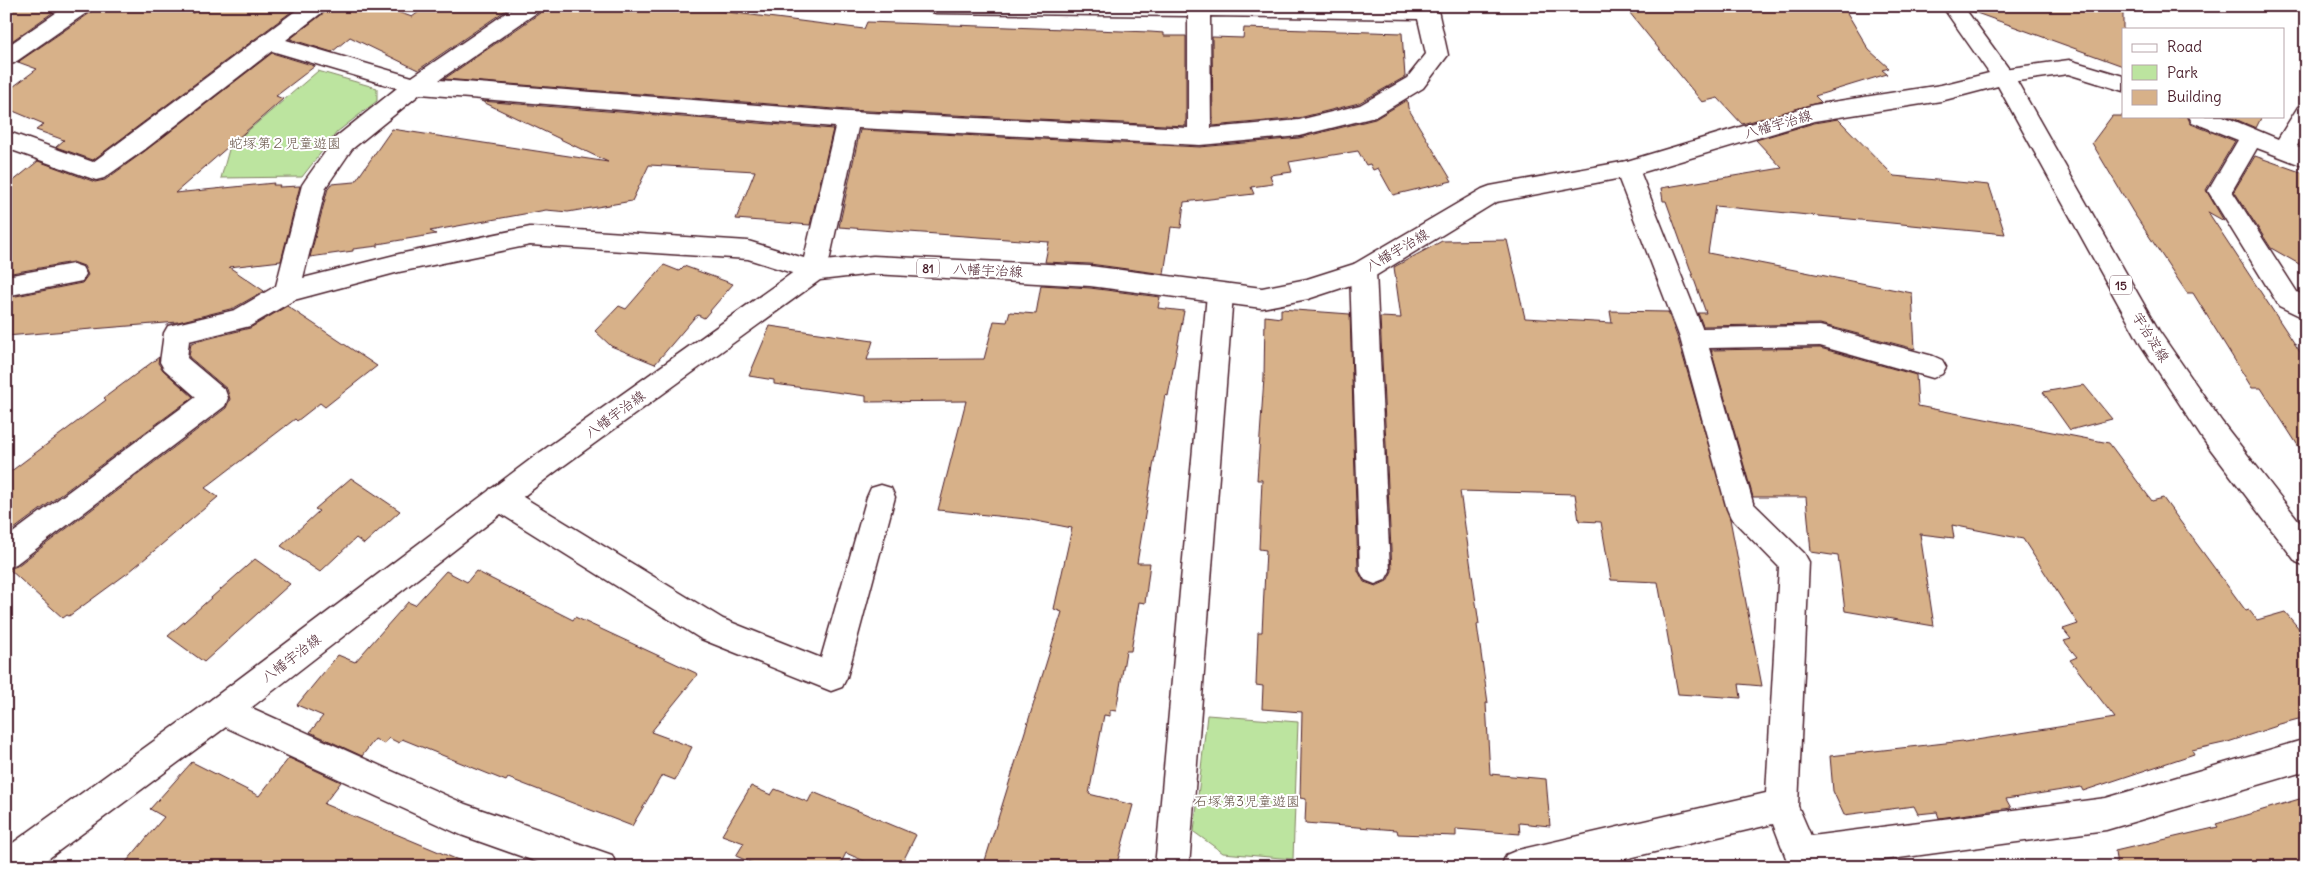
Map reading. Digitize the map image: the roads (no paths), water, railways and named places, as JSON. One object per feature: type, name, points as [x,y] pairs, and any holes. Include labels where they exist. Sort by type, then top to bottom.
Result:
[{"type":"street","points":[[6,58],[81,6]]},
{"type":"street","points":[[6,139],[96,172],[270,43],[316,6]]},
{"type":"street","points":[[287,292],[314,185],[344,143],[415,86],[531,6]]},
{"type":"street","points":[[270,43],[415,86],[848,120],[1200,137],[1299,128],[1367,111],[1414,83],[1437,54],[1426,9],[1199,10],[936,6]]},
{"type":"street","name":"宇治淀線","points":[[1952,6],[2003,76],[2150,338],[2212,430],[2306,553]]},
{"type":"street","points":[[1199,10],[1200,137]]},
{"type":"street","name":"八幡宇治線","points":[[19,864],[500,498],[814,271],[873,265],[1090,276],[1262,298],[1308,289],[1363,271],[1490,195],[1627,168],[1813,113],[1941,94],[1981,84],[2003,76],[2069,67],[2122,84]]},
{"type":"street","points":[[2283,150],[2306,113]]},
{"type":"street","points":[[2205,118],[2306,159]]},
{"type":"street","points":[[6,555],[215,398],[173,362],[177,333],[241,319],[287,292],[399,263],[530,236],[748,250],[814,271],[848,120]]},
{"type":"street","points":[[2251,138],[2220,191],[2288,299],[2306,309]]},
{"type":"street","points":[[1627,168],[1693,338],[1742,509],[1794,562],[1782,806],[1801,854],[2106,814],[2306,755]]},
{"type":"street","points":[[1363,271],[1375,571]]},
{"type":"street","points":[[6,286],[73,274]]},
{"type":"street","points":[[1172,867],[1220,294]]},
{"type":"street","points":[[1693,338],[1820,336],[1934,367]]},
{"type":"street","points":[[500,498],[712,629],[831,677],[881,497]]},
{"type":"street","points":[[223,710],[461,819],[600,867]]},
{"type":"street","points":[[1518,867],[1782,806]]},
{"type":"park label","name":"蛇塚第２児童遊園","points":[[285,143]]},
{"type":"park label","name":"石塚第3児童遊園","points":[[1247,801]]}]
